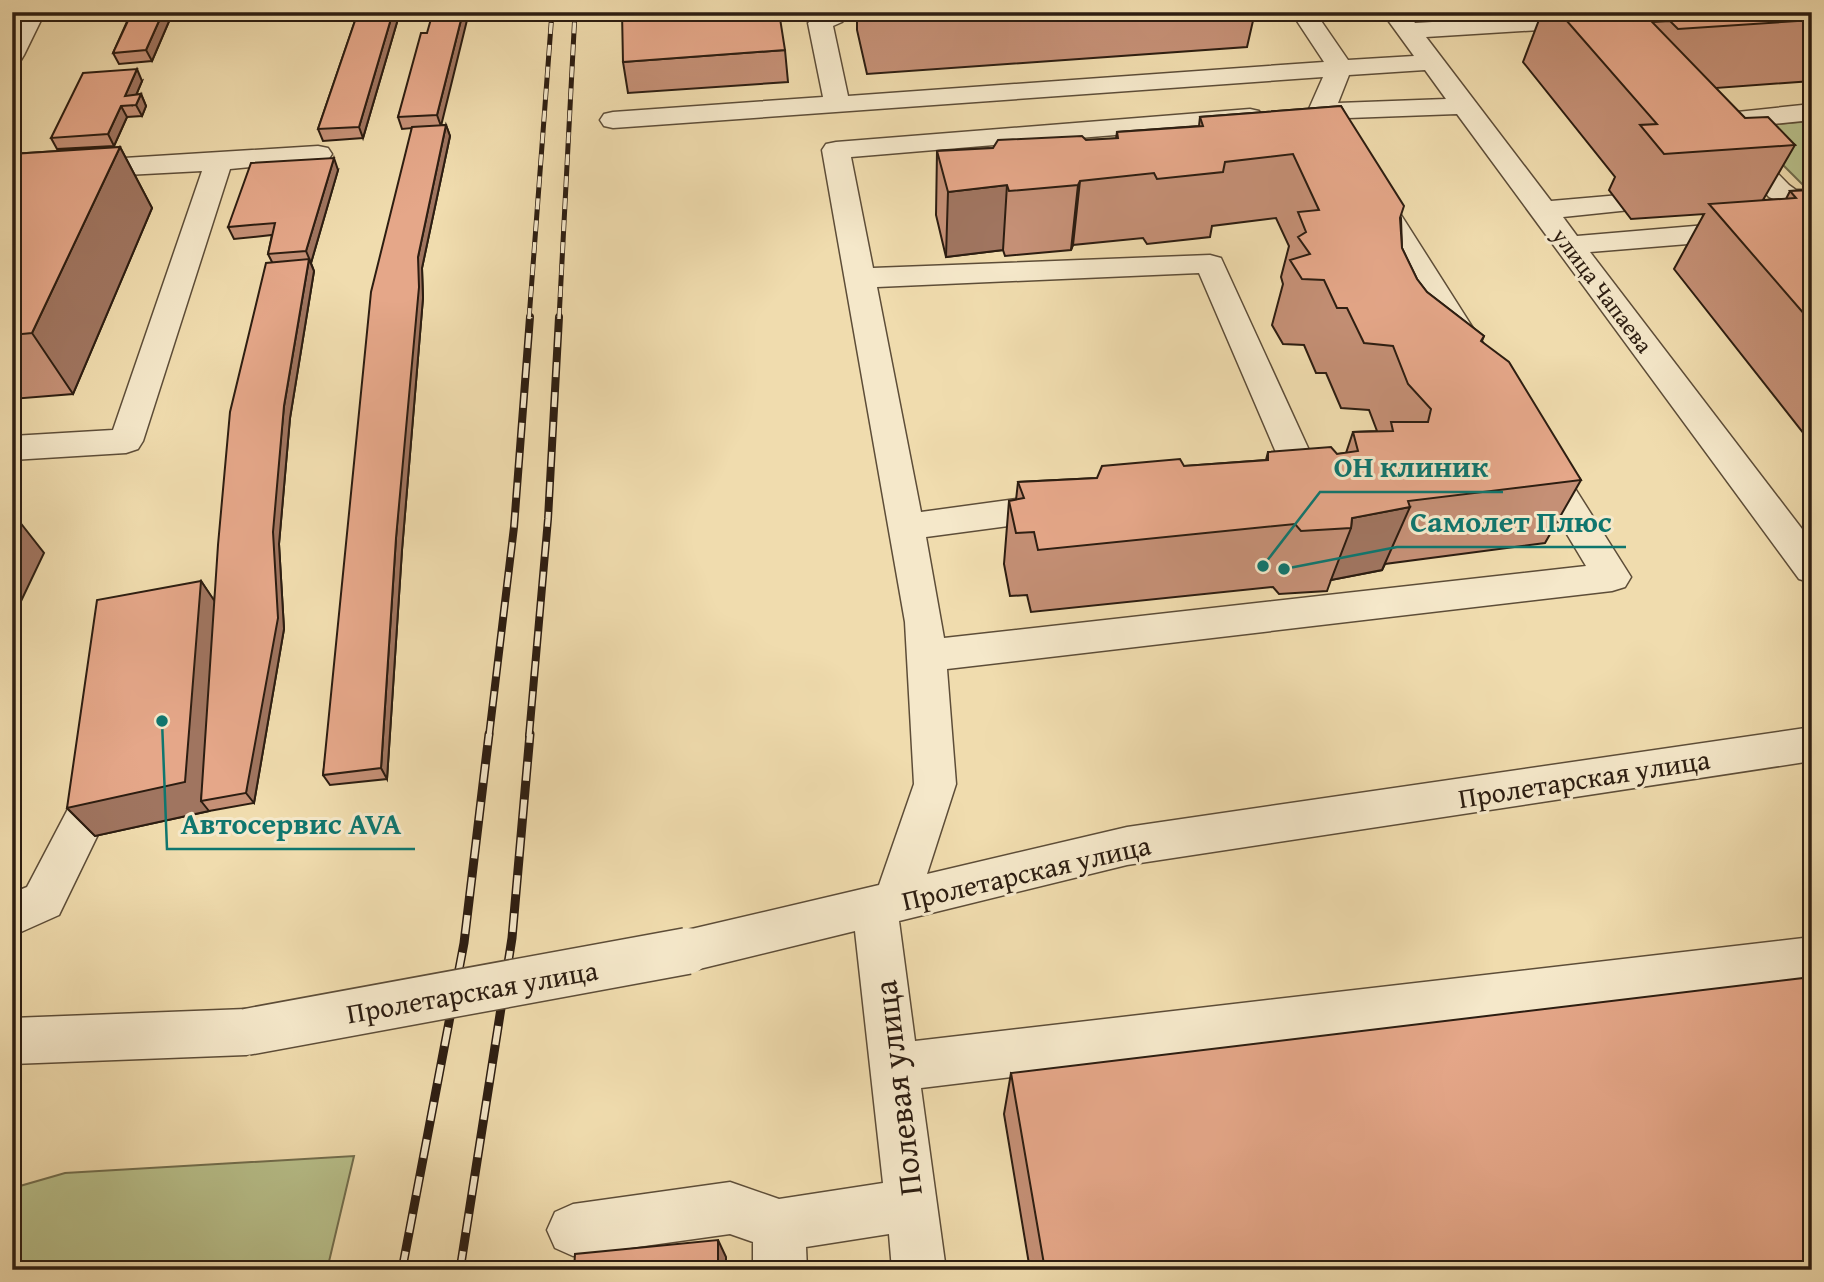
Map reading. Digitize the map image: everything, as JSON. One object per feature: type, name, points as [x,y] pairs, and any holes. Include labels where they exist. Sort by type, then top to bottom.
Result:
[{"type":"street","points":[[12,55],[33,12]]},
{"type":"street","points":[[1303,12],[1340,68]]},
{"type":"street","points":[[836,104],[820,23],[834,15],[861,15]]},
{"type":"street","points":[[1401,22],[1606,19]]},
{"type":"street","name":"улица Чапаева","points":[[1401,22],[1812,569]]},
{"type":"street","points":[[612,120],[1432,62]]},
{"type":"street","points":[[1298,113],[1340,68]]},
{"type":"street","points":[[886,904],[935,784],[924,622],[836,150],[1298,113],[1465,106]]},
{"type":"street","points":[[1812,112],[1726,119],[1718,122],[1720,129],[1779,191],[1790,198],[1812,198]]},
{"type":"street","points":[[1298,113],[1350,157],[1489,379]]},
{"type":"street","points":[[12,173],[318,154]]},
{"type":"street","points":[[12,447],[126,440],[219,162]]},
{"type":"street","points":[[1543,210],[1620,204]]},
{"type":"street","points":[[1569,245],[1812,225]]},
{"type":"street","points":[[860,278],[1210,264],[1303,474],[1248,481]]},
{"type":"street","points":[[926,656],[1612,577],[1525,437]]},
{"type":"street","points":[[906,527],[1084,503]]},
{"type":"street","name":"Пролетарская улица","points":[[12,1041],[246,1032],[687,951],[1127,846],[1812,744]]},
{"type":"street","points":[[12,915],[43,901],[85,820]]},
{"type":"street","name":"Полевая улица","points":[[886,904],[894,1067],[919,1270]]},
{"type":"street","points":[[894,1067],[1812,959]]},
{"type":"street","points":[[573,1230],[730,1208],[779,1248],[911,1205]]},
{"type":"green space","points":[[1812,121],[1812,185],[1804,186],[1745,127]]},
{"type":"green space","points":[[354,1156],[327,1270],[12,1270],[12,1192],[20,1186],[65,1173]]},
{"type":"building","points":[[132,12],[163,12],[146,50],[113,53]]},
{"type":"building","points":[[358,12],[393,12],[359,127],[318,129]]},
{"type":"building","points":[[433,12],[463,12],[437,115],[398,117],[421,33],[427,33]]},
{"type":"building","points":[[622,12],[779,12],[785,50],[623,62]]},
{"type":"building","points":[[1559,12],[1812,12],[1812,20],[1678,29],[1670,21],[1652,22],[1745,118],[1768,117],[1795,145],[1664,154],[1640,125],[1657,124]]},
{"type":"building","points":[[137,69],[125,96],[141,94],[136,105],[121,106],[108,134],[51,138],[83,73]]},
{"type":"building","points":[[1341,106],[1404,206],[1400,218],[1402,248],[1417,279],[1427,292],[1484,336],[1481,341],[1509,362],[1581,480],[1408,501],[1410,507],[1352,518],[1351,528],[1301,531],[1295,524],[1038,550],[1034,532],[1016,533],[1009,501],[1024,498],[1018,482],[1097,478],[1102,466],[1180,459],[1184,466],[1268,460],[1268,452],[1331,447],[1337,454],[1358,451],[1353,432],[1393,431],[1391,422],[1428,422],[1431,409],[1408,384],[1393,346],[1364,343],[1347,308],[1337,308],[1324,280],[1302,279],[1290,260],[1310,254],[1298,237],[1306,232],[1298,212],[1319,210],[1293,154],[1225,162],[1223,172],[1157,179],[1154,173],[1080,181],[1078,185],[1009,191],[1007,185],[948,192],[937,151],[993,148],[998,140],[1082,136],[1086,140],[1118,138],[1117,132],[1203,126],[1200,117]]},
{"type":"building","points":[[446,125],[418,257],[419,287],[396,538],[381,768],[323,775],[371,292],[412,127]]},
{"type":"building","points":[[120,147],[32,333],[12,335],[12,154]]},
{"type":"building","points":[[334,158],[306,251],[268,254],[275,223],[228,227],[251,163]]},
{"type":"building","points":[[1812,190],[1812,323],[1709,204],[1796,198],[1790,191]]},
{"type":"building","points":[[309,259],[284,406],[273,532],[278,618],[246,793],[201,801],[230,412],[266,263]]},
{"type":"building","points":[[12,521],[19,521],[12,534]]},
{"type":"building","points":[[201,581],[185,782],[67,808],[97,600]]},
{"type":"building","points":[[1812,977],[1812,1270],[1045,1270],[1011,1073]]},
{"type":"building","points":[[718,1240],[718,1270],[574,1270],[575,1254]]},
{"type":"railway","points":[[529,319],[552,12]]},
{"type":"railway","points":[[559,319],[575,12]]},
{"type":"railway","points":[[489,736],[514,527],[530,317]]},
{"type":"railway","points":[[529,736],[548,519],[559,317]]},
{"type":"railway","points":[[402,1270],[464,943],[489,734]]},
{"type":"railway","points":[[460,1270],[512,938],[530,734]]},
{"type":"place","name":"ОН клиник","points":[[1263,566]]},
{"type":"place","name":"Самолет Плюс","points":[[1284,569]]},
{"type":"place","name":"Автосервис AVA","points":[[162,721]]}]
